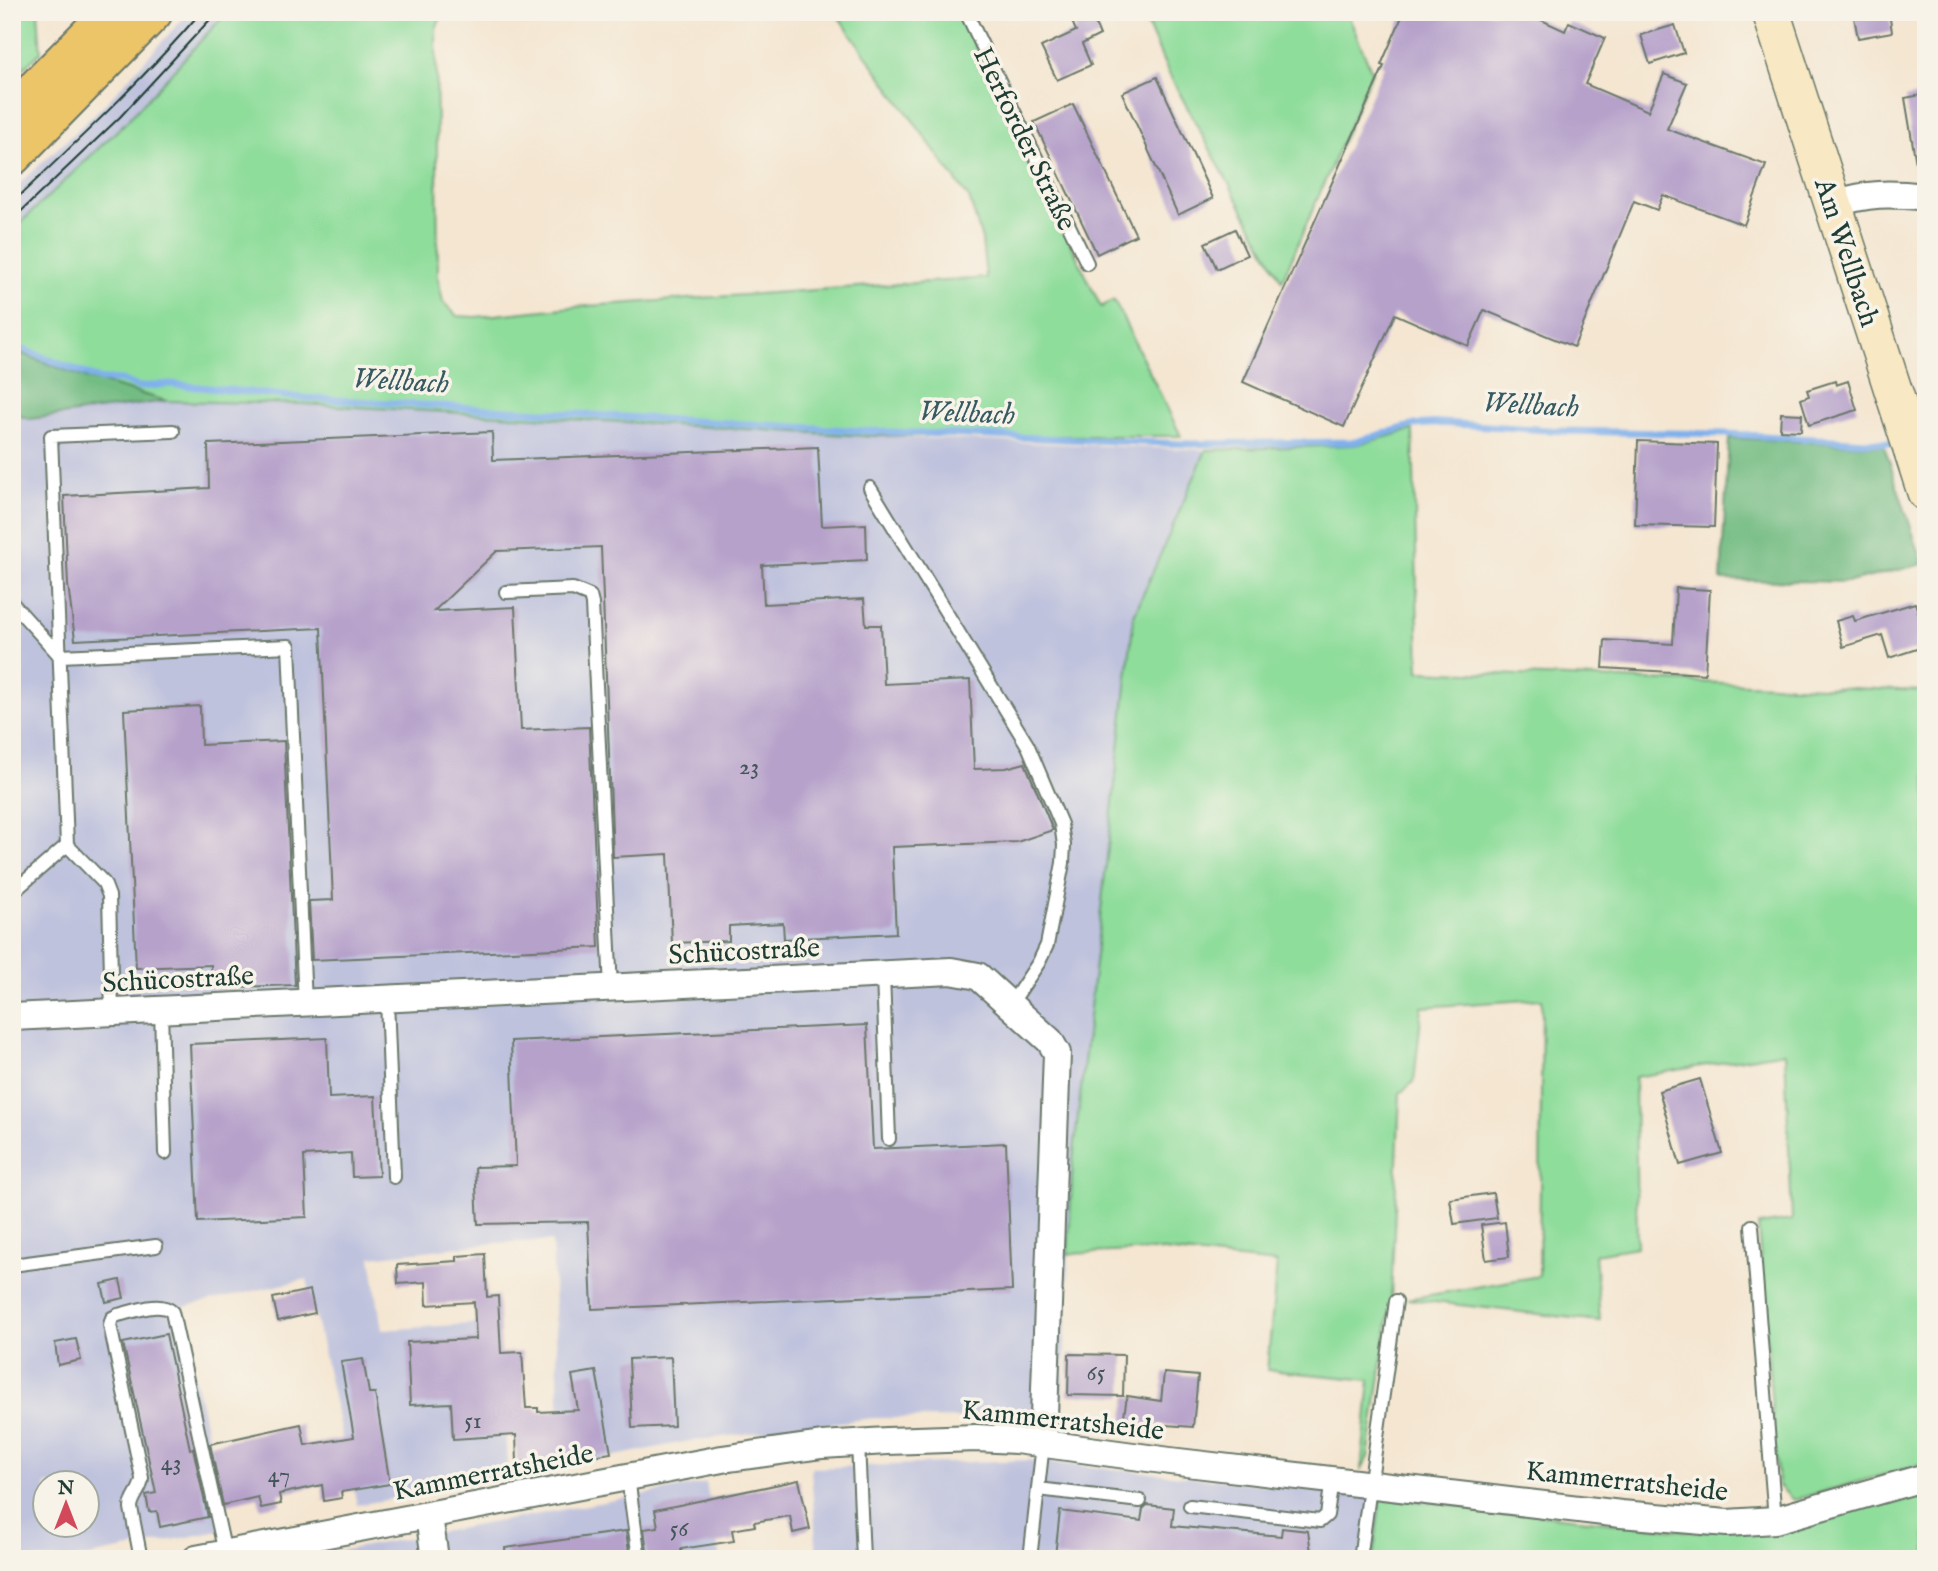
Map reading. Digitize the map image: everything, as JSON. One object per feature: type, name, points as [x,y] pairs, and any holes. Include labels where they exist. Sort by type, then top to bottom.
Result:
[{"type":"main road","points":[[12,113],[111,12]]},
{"type":"main road","points":[[12,156],[153,12]]},
{"type":"main road","name":"Am Wellbach","points":[[1771,12],[1922,480]]},
{"type":"street","points":[[1833,204],[1871,194],[1892,193],[1926,197]]},
{"type":"street","name":"Schücostraße","points":[[12,1017],[883,975],[964,972],[978,976],[1050,1041],[1057,1053],[1043,1444]]},
{"type":"street","name":"Kammerratsheide","points":[[195,1559],[763,1452],[858,1443],[976,1438],[1043,1444],[1170,1461],[1727,1523],[1775,1520],[1926,1477]]},
{"type":"street","points":[[429,1516],[435,1559]]},
{"type":"lane","name":"Herforder Straße","points":[[966,12],[1087,263]]},
{"type":"lane","points":[[112,1013],[109,896],[104,883],[67,845],[51,436],[173,431]]},
{"type":"lane","points":[[870,488],[1028,746],[1061,824],[1063,863],[1047,946],[1040,962],[1012,1004]]},
{"type":"lane","points":[[506,592],[573,589],[590,596],[611,989]]},
{"type":"lane","points":[[12,603],[60,656]]},
{"type":"lane","points":[[60,656],[289,646],[304,1004]]},
{"type":"lane","points":[[12,893],[67,845]]},
{"type":"lane","points":[[883,975],[889,1139]]},
{"type":"lane","points":[[387,1000],[394,1177]]},
{"type":"lane","points":[[161,1010],[165,1153]]},
{"type":"lane","points":[[1752,1226],[1775,1520]]},
{"type":"lane","points":[[12,1265],[156,1246]]},
{"type":"lane","points":[[1360,1559],[1396,1301]]},
{"type":"lane","points":[[141,1559],[131,1502],[142,1478],[110,1325],[112,1318],[118,1315],[160,1306],[167,1307],[172,1312],[225,1553]]},
{"type":"lane","points":[[858,1443],[863,1559]]},
{"type":"lane","points":[[1030,1559],[1043,1444]]},
{"type":"lane","points":[[628,1477],[639,1559]]},
{"type":"lane","points":[[1190,1506],[1320,1521],[1327,1515],[1332,1479]]},
{"type":"lane","points":[[1038,1489],[1140,1500]]},
{"type":"shaded area","points":[[189,12],[227,12],[126,122],[12,231],[12,191],[107,102]]},
{"type":"shaded area","points":[[166,401],[303,404],[865,436],[1206,450],[1134,615],[1073,1160],[1062,1419],[873,1418],[689,1441],[562,1467],[552,1241],[495,1243],[371,1257],[382,1330],[499,1322],[508,1478],[357,1505],[307,1279],[179,1308],[229,1529],[74,1559],[12,1559],[12,413],[30,419]]},
{"type":"shaded area","points":[[1027,1460],[1381,1497],[1373,1559],[817,1559],[811,1468]]},
{"type":"shaded area","points":[[706,1483],[720,1559],[318,1559],[317,1555]]},
{"type":"green space","points":[[12,12],[38,12],[41,52],[12,79]]},
{"type":"green space","points":[[227,12],[444,12],[436,28],[438,278],[443,302],[457,316],[475,317],[573,307],[986,278],[982,240],[970,200],[835,12],[959,12],[1101,307],[1114,300],[1181,436],[865,436],[303,404],[166,401],[86,378],[12,350],[12,231],[126,122]]},
{"type":"green space","points":[[1142,12],[1347,12],[1372,72],[1282,281],[1168,72]]},
{"type":"green space","points":[[12,350],[86,378],[166,401],[30,419],[12,413]]},
{"type":"green space","points":[[1413,430],[1419,671],[1926,691],[1926,1019],[1920,1022],[1926,1056],[1926,1463],[1793,1500],[1778,1485],[1758,1225],[1792,1220],[1785,1052],[1635,1077],[1637,1247],[1595,1254],[1600,1321],[1407,1299],[1539,1276],[1542,999],[1422,1007],[1414,1082],[1400,1093],[1391,1301],[1368,1457],[1361,1471],[1370,1380],[1267,1370],[1277,1263],[1154,1250],[1068,1254],[1073,1160],[1134,615],[1206,450],[1355,445]]},
{"type":"green space","points":[[1729,438],[1884,446],[1923,564],[1850,582],[1721,580]]},
{"type":"green space","points":[[1926,1489],[1926,1559],[1373,1559],[1381,1497],[1697,1532]]},
{"type":"building","points":[[1068,12],[1090,12],[1100,35],[1082,44],[1091,65],[1057,80],[1041,47],[1076,31]]},
{"type":"building","points":[[1404,12],[1524,12],[1565,31],[1569,22],[1605,38],[1585,84],[1648,111],[1664,74],[1687,83],[1667,129],[1766,165],[1744,225],[1663,195],[1657,210],[1634,201],[1574,347],[1484,310],[1468,346],[1395,314],[1344,427],[1243,382],[1384,66],[1381,65]]},
{"type":"building","points":[[1853,12],[1889,12],[1892,32],[1858,38]]},
{"type":"building","points":[[1675,25],[1684,53],[1650,64],[1641,35]]},
{"type":"building","points":[[1157,77],[1213,198],[1178,215],[1122,93]]},
{"type":"building","points":[[1926,94],[1926,163],[1916,164],[1905,98]]},
{"type":"building","points":[[1073,104],[1136,235],[1097,254],[1034,122]]},
{"type":"building","points":[[1235,229],[1247,255],[1217,269],[1205,243]]},
{"type":"building","points":[[1835,381],[1836,385],[1848,381],[1857,410],[1809,425],[1801,399],[1809,396],[1807,390]]},
{"type":"building","points":[[1781,413],[1802,414],[1801,431],[1780,430]]},
{"type":"building","points":[[492,432],[493,460],[818,447],[822,526],[866,524],[867,560],[762,565],[764,604],[864,599],[866,625],[881,625],[884,684],[970,680],[974,769],[1006,768],[1025,763],[1053,830],[1017,842],[892,847],[896,933],[784,939],[783,923],[729,926],[729,941],[672,943],[668,854],[613,857],[601,547],[497,551],[434,611],[515,607],[521,730],[589,727],[599,947],[312,960],[309,901],[333,900],[321,628],[75,640],[68,585],[64,496],[209,488],[208,444]]},
{"type":"building","points":[[1638,441],[1717,444],[1714,527],[1635,525]]},
{"type":"building","points":[[1676,588],[1710,590],[1705,674],[1603,668],[1605,640],[1673,644]]},
{"type":"building","points":[[1915,603],[1926,636],[1926,646],[1889,658],[1882,635],[1843,647],[1836,621],[1853,616],[1855,621]]},
{"type":"building","points":[[200,706],[201,745],[284,741],[295,985],[212,988],[211,965],[136,968],[124,710]]},
{"type":"building","points":[[867,1025],[873,1149],[1006,1143],[1012,1290],[592,1309],[588,1222],[478,1224],[475,1167],[516,1166],[511,1041]]},
{"type":"building","points":[[327,1038],[329,1098],[375,1096],[379,1176],[352,1177],[351,1153],[304,1156],[307,1217],[198,1222],[190,1044]]},
{"type":"building","points":[[1700,1079],[1722,1153],[1680,1165],[1659,1091]]},
{"type":"building","points":[[1493,1193],[1497,1218],[1454,1224],[1450,1199]]},
{"type":"building","points":[[1505,1222],[1509,1257],[1486,1260],[1481,1225]]},
{"type":"building","points":[[485,1254],[487,1297],[498,1296],[501,1353],[522,1352],[526,1408],[538,1408],[538,1412],[578,1410],[572,1375],[596,1371],[611,1453],[567,1460],[517,1462],[516,1435],[453,1439],[451,1403],[410,1405],[407,1342],[476,1339],[474,1302],[427,1305],[426,1282],[398,1284],[397,1265],[457,1261],[457,1256]]},
{"type":"building","points":[[120,1280],[124,1298],[106,1302],[102,1284]]},
{"type":"building","points":[[310,1290],[315,1313],[278,1321],[273,1298]]},
{"type":"building","points":[[166,1334],[190,1449],[193,1448],[208,1517],[160,1527],[157,1511],[149,1512],[146,1495],[156,1493],[123,1343]]},
{"type":"building","points":[[76,1339],[81,1360],[58,1365],[55,1343]]},
{"type":"building","points":[[1069,1354],[1124,1355],[1123,1396],[1068,1395]]},
{"type":"building","points":[[671,1357],[674,1426],[632,1428],[629,1359]]},
{"type":"building","points":[[363,1359],[369,1393],[375,1393],[390,1484],[341,1492],[342,1498],[324,1501],[322,1485],[279,1494],[281,1504],[261,1508],[258,1497],[223,1505],[210,1444],[301,1424],[305,1445],[354,1437],[341,1362]]},
{"type":"building","points":[[1164,1373],[1198,1376],[1193,1427],[1123,1422],[1127,1396],[1161,1401]]},
{"type":"building","points":[[799,1480],[810,1529],[793,1533],[790,1516],[754,1522],[755,1526],[732,1530],[734,1541],[681,1549],[682,1559],[648,1559],[644,1529],[658,1527],[655,1510]]},
{"type":"building","points":[[1147,1505],[1174,1508],[1172,1526],[1281,1536],[1282,1528],[1308,1531],[1312,1559],[1082,1559],[1055,1556],[1060,1511],[1141,1521],[1143,1509]]},
{"type":"building","points":[[626,1531],[630,1559],[506,1559],[505,1548]]},
{"type":"waterway","name":"Wellbach","points":[[12,345],[101,380],[120,380],[139,387],[170,384],[305,398],[865,431],[1191,444],[1355,442],[1414,425],[1442,423],[1564,431],[1728,434],[1899,444]]},
{"type":"tram line","points":[[12,203],[133,86],[201,12]]},
{"type":"tram line","points":[[12,220],[120,117],[217,12]]}]
